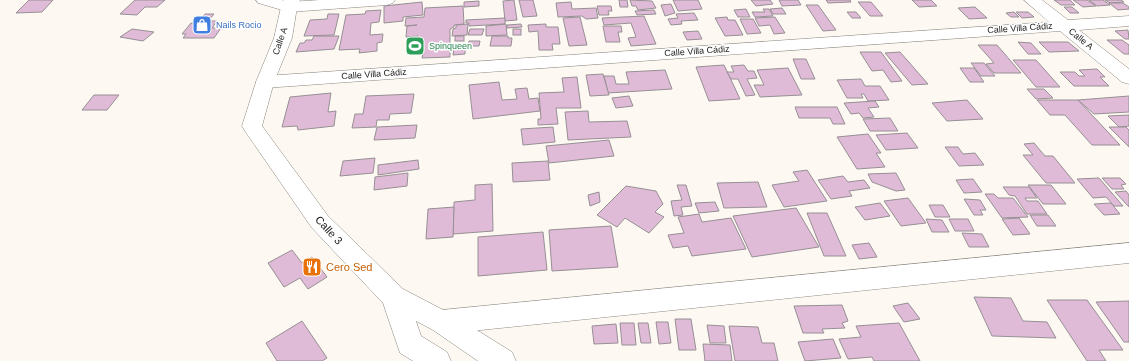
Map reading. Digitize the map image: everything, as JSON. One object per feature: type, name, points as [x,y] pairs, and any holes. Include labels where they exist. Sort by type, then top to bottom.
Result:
[{"type":"street","points":[[264,0],[291,4],[387,0]]},
{"type":"street","name":"Calle A","points":[[1032,0],[1129,78]]},
{"type":"street","name":"Calle A","points":[[265,82],[282,38],[291,4]]},
{"type":"street","name":"Calle Villa Cádiz","points":[[265,82],[1129,21]]},
{"type":"street","name":"Calle 3","points":[[265,82],[252,126],[320,222],[394,297],[410,344],[437,361]]},
{"type":"street","points":[[442,322],[1129,253]]},
{"type":"street","points":[[394,297],[442,322],[502,361]]},
{"type":"building","points":[[29,0],[53,0],[42,12],[16,13]]},
{"type":"building","points":[[135,0],[165,0],[157,7],[145,7],[137,15],[120,14]]},
{"type":"building","points":[[514,0],[517,20],[505,21],[503,1]]},
{"type":"building","points":[[519,0],[533,0],[537,16],[523,17]]},
{"type":"building","points":[[619,0],[627,0],[628,7],[620,7]]},
{"type":"building","points":[[630,0],[652,1],[656,8],[638,10],[636,6],[632,6]]},
{"type":"building","points":[[673,0],[698,0],[702,9],[678,11]]},
{"type":"building","points":[[751,0],[770,0],[773,4],[756,6]]},
{"type":"building","points":[[779,0],[798,0],[801,5],[782,6]]},
{"type":"building","points":[[826,0],[850,0],[851,2],[828,3]]},
{"type":"building","points":[[912,0],[931,0],[937,6],[919,7]]},
{"type":"building","points":[[1054,0],[1070,0],[1075,5],[1061,5]]},
{"type":"building","points":[[1073,0],[1087,0],[1096,6],[1083,7]]},
{"type":"building","points":[[1089,0],[1103,0],[1110,5],[1097,6]]},
{"type":"building","points":[[1105,0],[1121,0],[1124,2],[1110,3]]},
{"type":"building","points":[[479,1],[479,6],[464,7],[464,2]]},
{"type":"building","points":[[422,2],[423,15],[403,17],[403,21],[384,23],[384,6]]},
{"type":"building","points":[[571,2],[572,9],[596,8],[598,18],[586,19],[582,16],[558,17],[556,3]]},
{"type":"building","points":[[858,2],[871,2],[883,16],[870,16]]},
{"type":"building","points":[[1109,3],[1123,3],[1129,7],[1129,9],[1118,10]]},
{"type":"building","points":[[671,4],[675,13],[665,16],[661,5]]},
{"type":"building","points":[[806,5],[818,5],[836,30],[823,31]]},
{"type":"building","points":[[463,6],[464,24],[454,25],[454,27],[450,29],[450,57],[422,58],[423,53],[407,53],[408,39],[418,38],[418,36],[406,37],[407,26],[417,25],[405,26],[406,18],[424,17],[425,8]]},
{"type":"building","points":[[597,6],[611,6],[612,11],[608,11],[609,15],[599,15]]},
{"type":"building","points":[[975,7],[987,18],[969,19],[958,8]]},
{"type":"building","points":[[1064,7],[1072,7],[1079,13],[1070,13]]},
{"type":"building","points":[[782,8],[786,14],[773,14],[770,9]]},
{"type":"building","points":[[746,9],[750,17],[738,17],[734,10]]},
{"type":"building","points":[[763,9],[769,9],[773,16],[755,17],[752,12],[765,12]]},
{"type":"building","points":[[381,10],[379,22],[371,23],[370,35],[383,34],[382,42],[377,43],[377,51],[359,53],[360,49],[339,50],[346,15],[365,14],[366,11]]},
{"type":"building","points":[[654,10],[656,14],[637,15],[635,11]]},
{"type":"building","points":[[847,12],[856,12],[861,18],[852,18]]},
{"type":"building","points":[[1014,12],[1019,17],[1011,17],[1006,13]]},
{"type":"building","points":[[1016,12],[1028,12],[1034,17],[1022,18]]},
{"type":"building","points":[[694,13],[698,20],[681,21],[682,24],[671,25],[668,19],[678,18],[676,14]]},
{"type":"building","points":[[205,14],[214,14],[208,21],[217,21],[212,28],[221,28],[214,38],[183,38],[186,34],[182,34],[191,23],[198,23]]},
{"type":"building","points":[[328,14],[339,14],[334,35],[304,36],[310,20],[327,19]]},
{"type":"building","points":[[644,16],[656,44],[631,46],[628,38],[636,37],[631,23],[604,25],[602,18]]},
{"type":"building","points":[[580,17],[587,45],[569,46],[563,18]]},
{"type":"building","points":[[727,17],[728,20],[735,20],[743,35],[725,36],[715,18]]},
{"type":"building","points":[[775,17],[785,33],[774,34],[770,25],[759,26],[755,18]]},
{"type":"building","points":[[505,18],[505,24],[469,26],[469,23],[466,23],[466,20]]},
{"type":"building","points":[[740,19],[753,19],[761,33],[747,34]]},
{"type":"building","points":[[468,24],[467,35],[452,36],[453,29],[456,28],[456,25]]},
{"type":"building","points":[[506,24],[507,35],[486,36],[486,26]]},
{"type":"building","points":[[521,24],[522,27],[507,28],[507,25]]},
{"type":"building","points":[[546,24],[546,27],[558,27],[560,44],[552,44],[553,50],[539,50],[538,31],[529,32],[528,25]]},
{"type":"building","points":[[603,26],[621,26],[622,32],[618,32],[620,42],[606,42]]},
{"type":"building","points":[[132,29],[154,32],[143,41],[120,37]]},
{"type":"building","points":[[470,29],[484,29],[482,35],[468,35]]},
{"type":"building","points":[[513,29],[521,29],[521,35],[513,35]]},
{"type":"building","points":[[1128,30],[1129,39],[1125,39],[1115,31]]},
{"type":"building","points":[[698,31],[702,39],[687,40],[683,32]]},
{"type":"building","points":[[314,36],[339,36],[334,49],[296,52],[300,43],[304,43],[306,40],[312,40]]},
{"type":"building","points":[[455,36],[464,36],[464,41],[455,41]]},
{"type":"building","points":[[492,36],[508,36],[508,38],[512,38],[511,46],[490,46]]},
{"type":"building","points":[[1107,40],[1122,40],[1129,45],[1129,54],[1124,54]]},
{"type":"building","points":[[469,41],[480,41],[479,46],[468,46]]},
{"type":"building","points":[[1018,42],[1031,43],[1041,54],[1028,54]]},
{"type":"building","points":[[1039,42],[1068,42],[1079,51],[1049,52]]},
{"type":"building","points":[[978,45],[997,45],[1021,73],[994,73],[986,64],[994,63]]},
{"type":"building","points":[[454,48],[465,48],[465,54],[453,55]]},
{"type":"building","points":[[860,52],[881,52],[902,81],[891,82],[883,70],[872,71]]},
{"type":"building","points":[[900,52],[928,84],[912,85],[885,53]]},
{"type":"building","points":[[793,59],[806,59],[815,79],[801,79]]},
{"type":"building","points":[[1013,60],[1036,60],[1060,87],[1036,87]]},
{"type":"building","points":[[971,63],[984,63],[995,76],[981,76]]},
{"type":"building","points":[[724,65],[740,99],[709,101],[696,67]]},
{"type":"building","points":[[744,65],[748,71],[754,71],[757,78],[747,79],[755,95],[746,96],[738,79],[731,79],[727,72],[734,72],[731,66]]},
{"type":"building","points":[[788,68],[802,95],[760,97],[754,85],[764,85],[757,70]]},
{"type":"building","points":[[960,68],[974,68],[984,82],[970,82]]},
{"type":"building","points":[[1097,69],[1105,77],[1100,77],[1109,86],[1074,86],[1060,72],[1075,72],[1079,76],[1085,76],[1079,70]]},
{"type":"building","points":[[665,70],[672,89],[608,93],[604,76],[614,76],[616,84],[629,84],[626,72]]},
{"type":"building","points":[[603,74],[609,95],[590,96],[586,75]]},
{"type":"building","points":[[577,77],[581,108],[556,108],[558,124],[538,125],[538,119],[541,119],[539,93],[564,92],[562,78]]},
{"type":"building","points":[[861,79],[865,86],[880,86],[889,100],[868,101],[864,94],[861,94],[863,98],[847,98],[837,80]]},
{"type":"building","points":[[499,82],[502,100],[517,99],[515,89],[527,88],[529,99],[538,98],[540,111],[473,119],[469,85]]},
{"type":"building","points":[[1027,89],[1044,89],[1053,98],[1036,99]]},
{"type":"building","points":[[331,93],[328,112],[336,111],[334,126],[298,130],[297,126],[282,127],[290,97]]},
{"type":"building","points":[[414,94],[411,113],[390,114],[389,120],[377,120],[376,127],[352,128],[355,114],[363,114],[366,96]]},
{"type":"building","points":[[94,95],[119,95],[107,110],[82,110]]},
{"type":"building","points":[[629,96],[633,106],[616,108],[612,98]]},
{"type":"building","points":[[1129,96],[1129,112],[1094,114],[1078,100]]},
{"type":"building","points":[[967,100],[983,119],[947,121],[932,103]]},
{"type":"building","points":[[1037,100],[1078,100],[1120,145],[1092,145],[1065,115],[1050,115]]},
{"type":"building","points":[[875,101],[879,107],[868,108],[874,117],[863,118],[859,113],[851,114],[844,103]]},
{"type":"building","points":[[795,107],[837,107],[845,124],[833,124],[830,118],[799,118]]},
{"type":"building","points":[[588,111],[589,122],[627,121],[631,137],[568,140],[565,112]]},
{"type":"building","points":[[1129,115],[1129,126],[1119,127],[1108,116]]},
{"type":"building","points":[[890,118],[898,131],[870,131],[863,119]]},
{"type":"building","points":[[417,125],[415,138],[374,140],[377,127]]},
{"type":"building","points":[[553,127],[555,142],[523,145],[521,129]]},
{"type":"building","points":[[1109,127],[1126,127],[1129,130],[1129,147]]},
{"type":"building","points":[[907,133],[918,148],[886,150],[876,135]]},
{"type":"building","points":[[868,134],[881,153],[876,153],[885,167],[857,169],[837,137]]},
{"type":"building","points":[[609,140],[614,156],[549,163],[546,146]]},
{"type":"building","points":[[1034,143],[1045,156],[1053,156],[1075,183],[1046,183],[1023,155],[1033,155],[1024,144]]},
{"type":"building","points":[[945,147],[958,147],[963,154],[975,153],[984,165],[959,166]]},
{"type":"building","points":[[375,158],[373,173],[340,176],[343,161]]},
{"type":"building","points":[[418,160],[419,169],[378,175],[378,165]]},
{"type":"building","points":[[548,161],[550,180],[513,182],[512,163]]},
{"type":"building","points":[[807,170],[827,201],[784,207],[772,185],[799,181],[793,172]]},
{"type":"building","points":[[408,173],[407,186],[374,190],[375,177]]},
{"type":"building","points":[[896,173],[905,190],[896,191],[872,182],[868,174]]},
{"type":"building","points":[[843,176],[848,182],[864,180],[870,188],[849,191],[852,196],[831,199],[818,180]]},
{"type":"building","points":[[1099,178],[1123,206],[1114,206],[1106,197],[1093,198],[1077,179]]},
{"type":"building","points":[[1102,178],[1120,178],[1126,184],[1121,185],[1124,189],[1112,189]]},
{"type":"building","points":[[973,179],[982,192],[964,193],[956,180]]},
{"type":"building","points":[[758,182],[767,207],[724,208],[717,183]]},
{"type":"building","points":[[492,184],[493,231],[453,234],[454,202],[475,200],[475,185]]},
{"type":"building","points":[[677,185],[686,185],[692,206],[681,207],[683,215],[674,216],[671,201],[682,200]]},
{"type":"building","points":[[1028,185],[1051,185],[1066,204],[1043,204]]},
{"type":"building","points":[[626,186],[656,191],[663,204],[655,212],[664,217],[649,233],[625,218],[617,227],[597,215]]},
{"type":"building","points":[[1003,187],[1029,187],[1037,198],[1025,198],[1027,201],[1038,201],[1047,214],[1027,214],[1015,196],[1009,195]]},
{"type":"building","points":[[1126,191],[1129,195],[1129,207],[1115,192]]},
{"type":"building","points":[[599,192],[600,202],[590,206],[588,195]]},
{"type":"building","points":[[985,194],[994,194],[998,198],[1013,198],[1028,217],[1002,218]]},
{"type":"building","points":[[908,198],[926,223],[901,226],[884,201]]},
{"type":"building","points":[[964,199],[980,200],[986,210],[980,210],[983,215],[974,215]]},
{"type":"building","points":[[715,202],[719,211],[699,213],[695,203]]},
{"type":"building","points":[[880,203],[890,216],[865,220],[855,207]]},
{"type":"building","points":[[1111,203],[1120,214],[1104,215],[1094,204]]},
{"type":"building","points":[[929,205],[943,205],[950,217],[935,217]]},
{"type":"building","points":[[454,207],[453,237],[426,239],[428,209]]},
{"type":"building","points":[[796,208],[819,247],[752,257],[733,216]]},
{"type":"building","points":[[807,213],[827,213],[846,256],[824,256]]},
{"type":"building","points":[[699,214],[702,222],[731,218],[746,249],[692,256],[688,246],[673,248],[668,235],[684,233],[678,217]]},
{"type":"building","points":[[1030,215],[1048,215],[1056,226],[1037,226]]},
{"type":"building","points":[[1019,218],[1030,234],[1013,235],[1002,219]]},
{"type":"building","points":[[926,219],[942,220],[949,232],[932,232]]},
{"type":"building","points":[[949,219],[968,219],[974,231],[955,231]]},
{"type":"building","points":[[611,226],[618,267],[552,271],[549,230]]},
{"type":"building","points":[[543,232],[547,270],[478,276],[478,237]]},
{"type":"building","points":[[962,233],[982,234],[989,247],[969,247]]},
{"type":"building","points":[[869,243],[877,257],[859,259],[852,245]]},
{"type":"building","points":[[292,250],[302,263],[312,257],[327,277],[308,289],[300,278],[284,287],[268,263]]},
{"type":"building","points":[[974,297],[1011,298],[1023,321],[1047,322],[1056,338],[992,336]]},
{"type":"building","points":[[1047,300],[1087,300],[1123,350],[1099,350],[1106,361],[1087,361]]},
{"type":"building","points":[[1129,301],[1129,342],[1124,342],[1096,302]]},
{"type":"building","points":[[908,303],[920,319],[904,322],[893,306]]},
{"type":"building","points":[[842,305],[848,321],[842,323],[845,328],[822,329],[824,333],[803,333],[794,306]]},
{"type":"building","points":[[675,319],[691,319],[696,350],[679,350]]},
{"type":"building","points":[[302,321],[327,358],[322,361],[277,361],[266,343]]},
{"type":"building","points":[[656,322],[668,322],[671,343],[659,344]]},
{"type":"building","points":[[620,323],[634,323],[636,345],[622,345]]},
{"type":"building","points":[[638,323],[648,323],[651,343],[641,343]]},
{"type":"building","points":[[899,323],[920,361],[874,361],[872,357],[848,359],[839,339],[861,337],[856,326]]},
{"type":"building","points":[[616,324],[618,343],[594,344],[592,326]]},
{"type":"building","points":[[707,325],[724,326],[726,343],[710,343]]},
{"type":"building","points":[[729,326],[758,327],[762,343],[774,343],[778,361],[735,361]]},
{"type":"building","points":[[833,339],[841,358],[805,361],[798,342]]},
{"type":"building","points":[[703,344],[730,345],[732,361],[705,361]]},
{"type":"place","name":"Nails Rocio","points":[[202,25]]},
{"type":"place","name":"Spinqueen","points":[[415,46]]},
{"type":"place","name":"Cero Sed","points":[[312,267]]}]
